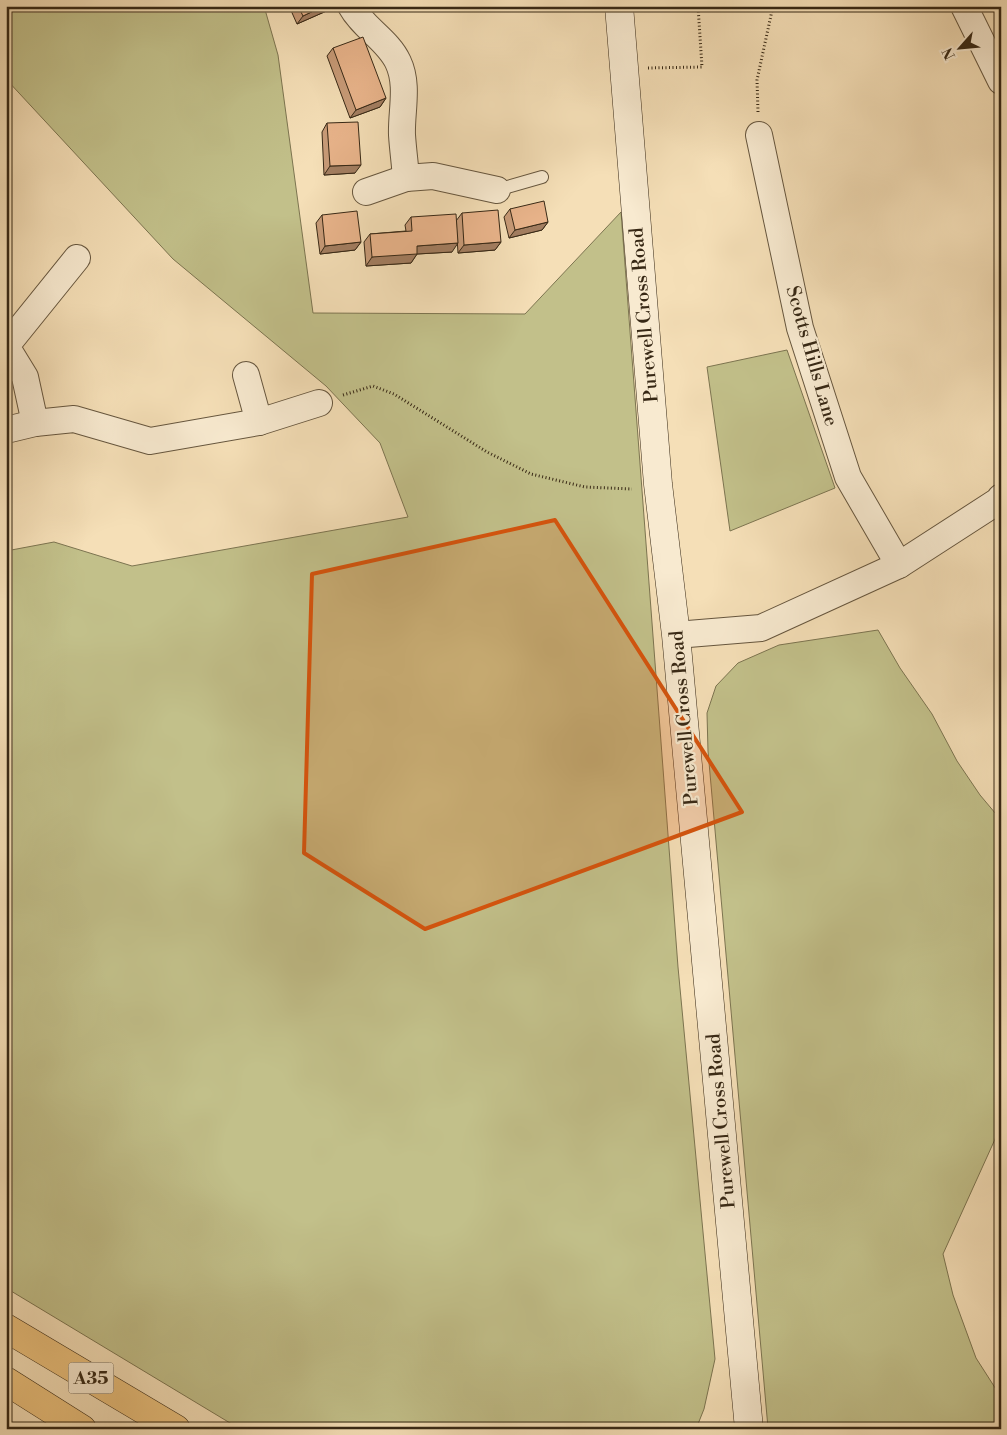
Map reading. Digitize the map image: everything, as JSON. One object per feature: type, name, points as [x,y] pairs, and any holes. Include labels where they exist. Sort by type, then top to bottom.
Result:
[{"type":"main road","name":"Purewell Cross Road","points":[[619,6],[658,484],[676,635],[749,1429]]},
{"type":"main road","name":"A35","points":[[6,1328],[176,1429]]},
{"type":"main road","name":"A35","points":[[6,1381],[82,1429]]},
{"type":"street","points":[[351,6],[365,26],[377,36],[399,63],[403,86],[402,134],[406,178]]},
{"type":"street","points":[[964,6],[1001,81]]},
{"type":"street","name":"Scotts Hills Lane","points":[[760,135],[800,328],[848,476],[899,566]]},
{"type":"street","points":[[366,192],[406,178],[433,176],[497,190]]},
{"type":"street","points":[[35,423],[25,377],[6,346],[77,258]]},
{"type":"street","points":[[246,376],[259,422]]},
{"type":"street","points":[[6,430],[35,423],[74,419],[150,441],[259,422],[319,403]]},
{"type":"street","points":[[676,635],[761,628],[899,566],[1000,500]]},
{"type":"lane","points":[[497,190],[542,177]]},
{"type":"path","points":[[624,68],[702,67],[698,6]]},
{"type":"path","points":[[760,135],[757,80],[773,6]]},
{"type":"path","points":[[319,403],[372,386],[394,394],[487,452],[530,474],[585,487],[630,489],[658,484]]},
{"type":"highlighted area","points":[[555,520],[742,812],[425,929],[304,853],[312,574]]},
{"type":"shaded area","points":[[6,6],[264,6],[278,55],[313,313],[525,314],[621,212],[678,967],[715,1359],[704,1409],[696,1429],[240,1429],[6,1288],[6,551],[54,542],[132,566],[408,517],[380,443],[326,386],[173,259],[6,79]]},
{"type":"shaded area","points":[[787,350],[835,488],[730,531],[707,367]]},
{"type":"shaded area","points":[[878,630],[900,668],[932,714],[957,761],[980,795],[1001,820],[1001,1126],[943,1254],[953,1295],[976,1358],[1001,1397],[1001,1429],[768,1428],[708,751],[707,713],[716,686],[738,663],[779,645]]},
{"type":"building","points":[[298,6],[324,6],[303,16]]},
{"type":"building","points":[[363,37],[386,98],[356,110],[333,48]]},
{"type":"building","points":[[358,122],[361,165],[330,166],[327,123]]},
{"type":"building","points":[[544,201],[548,222],[515,230],[510,209]]},
{"type":"building","points":[[498,210],[501,242],[464,245],[462,213]]},
{"type":"building","points":[[357,211],[361,242],[325,246],[322,215]]},
{"type":"building","points":[[456,214],[458,243],[417,246],[417,254],[372,257],[370,234],[412,231],[411,217]]}]
